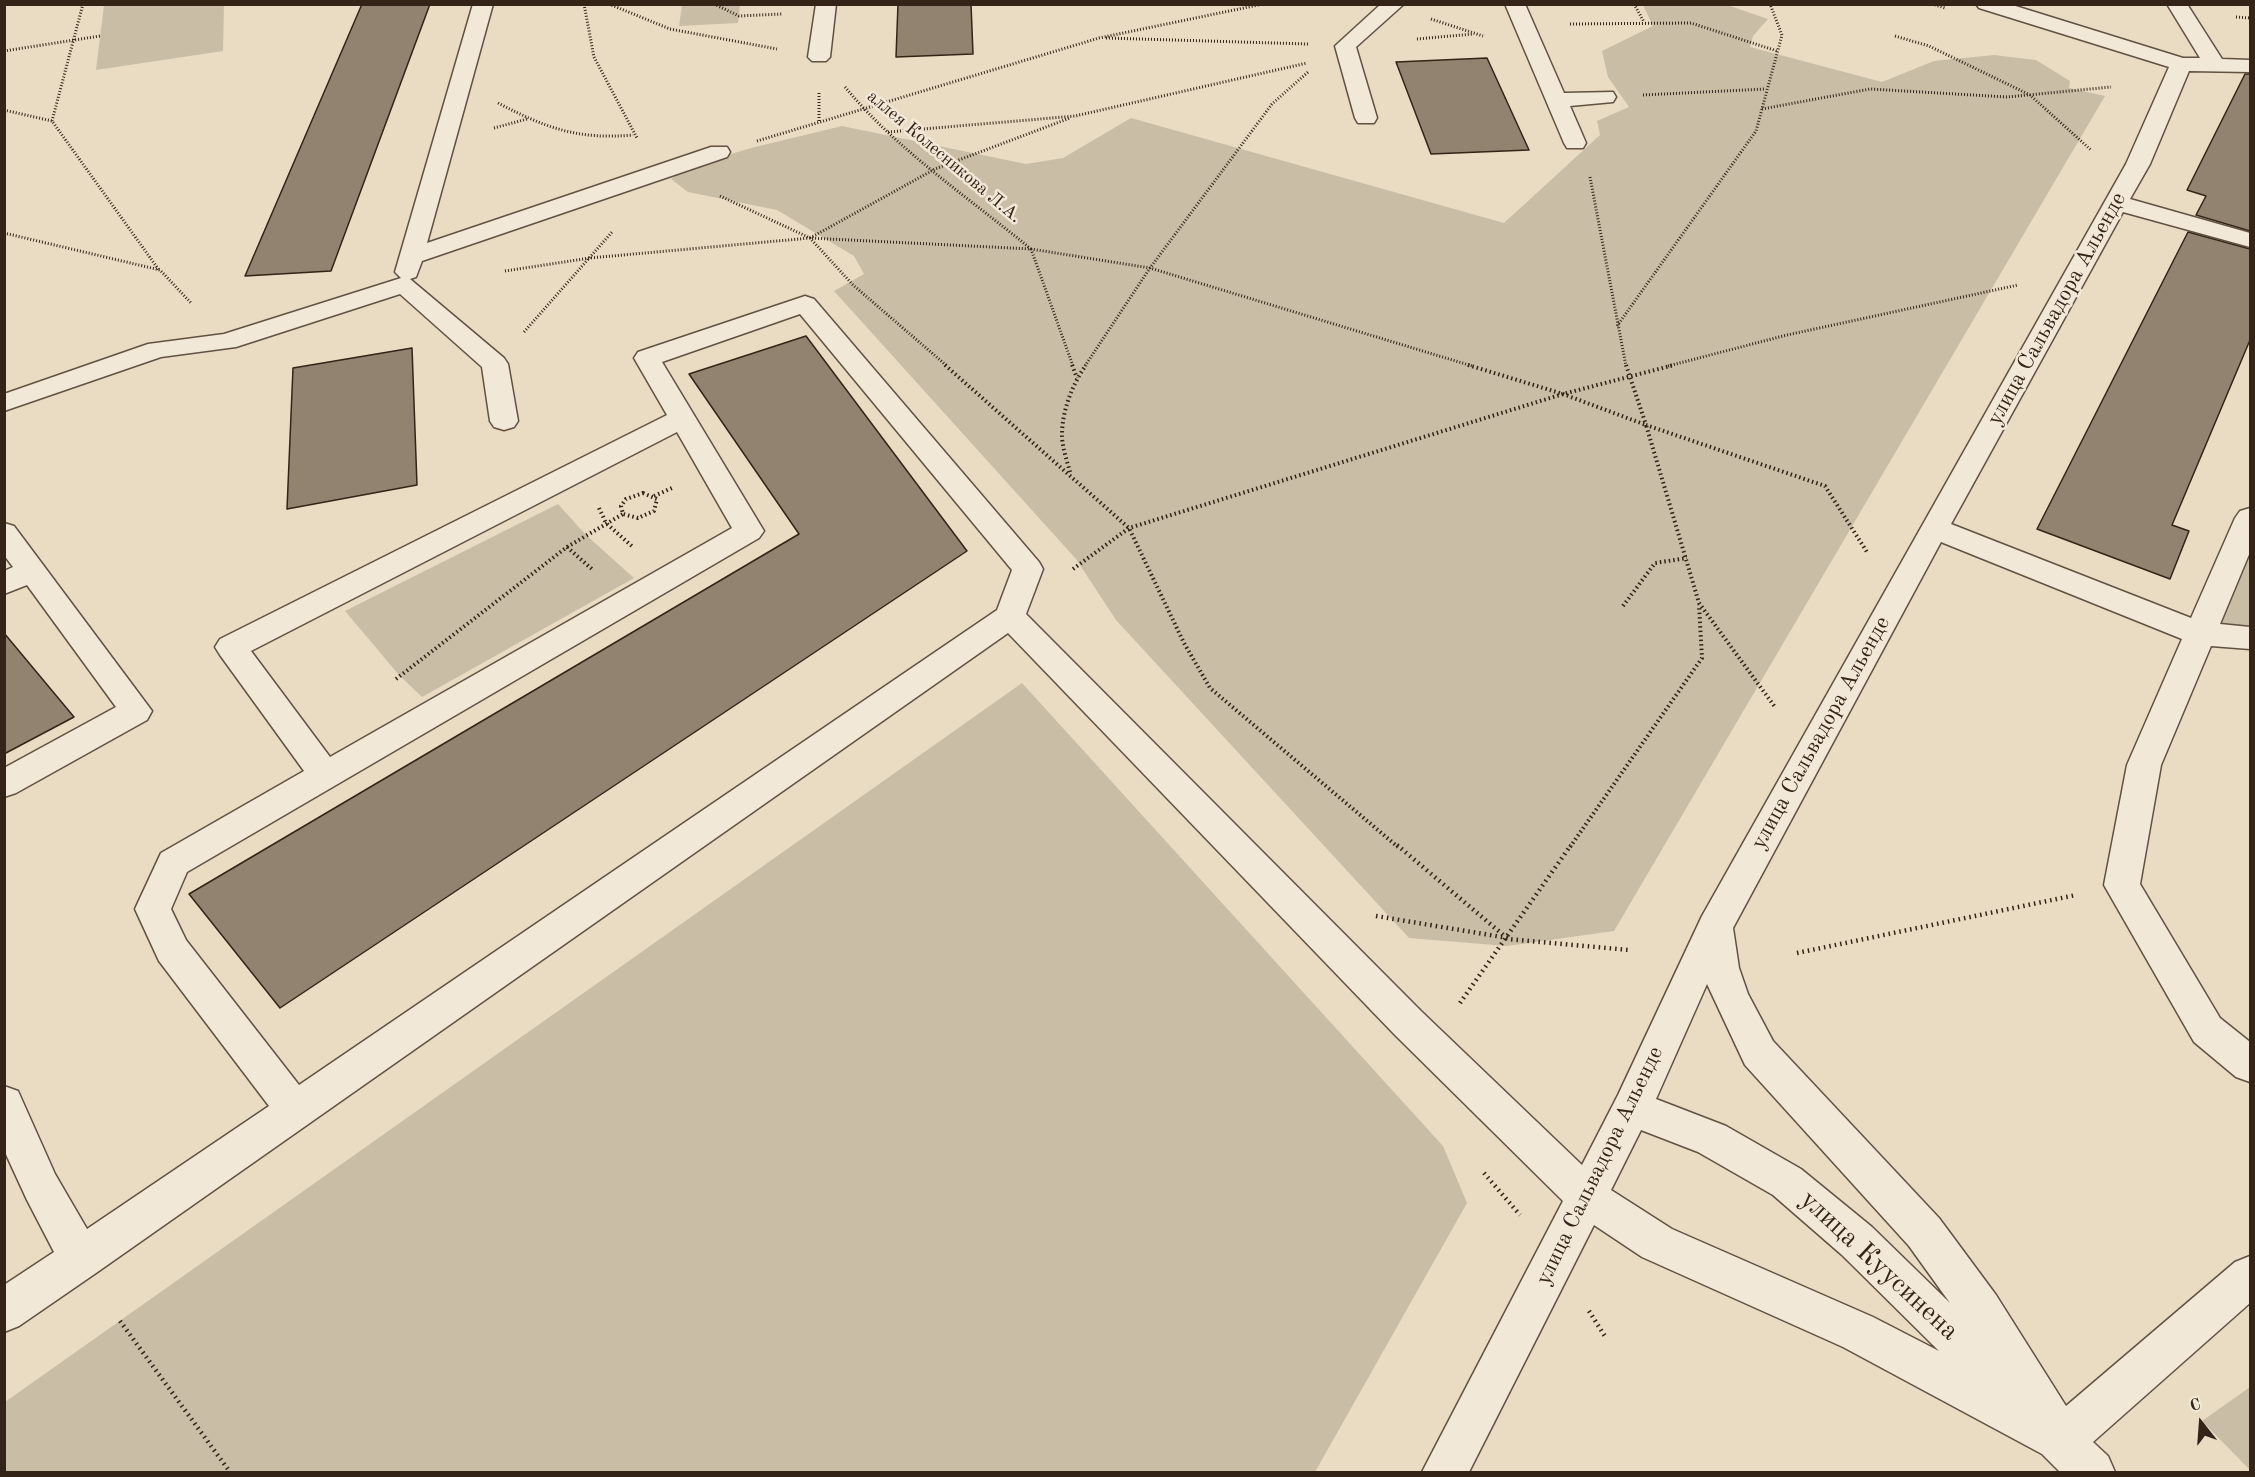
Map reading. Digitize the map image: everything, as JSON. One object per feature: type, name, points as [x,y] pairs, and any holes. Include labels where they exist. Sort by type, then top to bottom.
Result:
[{"type":"street","points":[[404,285],[483,4]]},
{"type":"street","points":[[819,57],[826,4]]},
{"type":"street","points":[[1515,4],[1575,143]]},
{"type":"street","points":[[1986,4],[2181,64],[2250,66]]},
{"type":"street","points":[[2176,4],[2216,65]]},
{"type":"street","points":[[1366,118],[1345,46],[1394,5]]},
{"type":"street","name":"улица Сальвадора Альенде","points":[[1445,1473],[1632,1108],[1715,927],[2138,164],[2181,64]]},
{"type":"street","points":[[1557,100],[1605,97]]},
{"type":"street","points":[[411,257],[719,152]]},
{"type":"street","points":[[2116,202],[2250,240]]},
{"type":"street","points":[[4,403],[157,350],[226,341],[404,285]]},
{"type":"street","points":[[404,285],[495,364],[504,421]]},
{"type":"street","points":[[4,1311],[296,1111],[1010,616],[1028,568],[805,304],[647,358],[749,531],[173,863],[153,909],[172,950],[296,1111]]},
{"type":"street","points":[[326,775],[231,647],[683,418]]},
{"type":"street","points":[[2250,518],[2144,765],[2121,885],[2207,1030],[2250,1065]]},
{"type":"street","points":[[1935,529],[2200,634],[2250,638]]},
{"type":"street","points":[[4,533],[18,577],[136,711],[4,784]]},
{"type":"street","points":[[1010,616],[1408,1023],[1587,1197],[1657,1243],[1858,1332],[2061,1440]]},
{"type":"street","points":[[1715,927],[1721,968],[1730,997],[1759,1053],[1924,1232],[1980,1310],[2061,1440]]},
{"type":"street","points":[[4,1104],[41,1187],[81,1258]]},
{"type":"street","name":"улица Куусинена","points":[[1632,1108],[1712,1139],[1787,1182],[1857,1240],[2092,1473]]},
{"type":"street","points":[[2061,1440],[2250,1276]]},
{"type":"path","points":[[52,121],[83,4]]},
{"type":"path","points":[[584,4],[594,57],[634,135],[665,170],[810,238],[853,285],[1070,473],[1129,528],[1184,643],[1210,688],[1508,939]]},
{"type":"path","points":[[609,4],[670,29],[819,57]]},
{"type":"path","points":[[714,4],[739,16]]},
{"type":"path","points":[[719,152],[1099,38],[1263,4]]},
{"type":"path","points":[[1634,4],[1644,22]]},
{"type":"path","points":[[1617,326],[1756,131],[1782,35],[1778,19],[1770,4]]},
{"type":"path","points":[[1394,5],[1473,34],[1531,45]]},
{"type":"path","points":[[1524,25],[1691,23],[1710,27],[1777,51]]},
{"type":"path","points":[[4,51],[100,36]]},
{"type":"path","points":[[1895,36],[1929,46],[2030,95],[2091,150]]},
{"type":"path","points":[[1099,38],[1345,46]]},
{"type":"path","points":[[1070,473],[1062,436],[1067,404],[1077,378],[1150,268],[1272,104],[1322,60],[1345,46]]},
{"type":"path","name":"аллея Колесникова Л.А.","points":[[819,57],[864,110],[888,132],[1031,249]]},
{"type":"path","points":[[888,132],[1075,116],[1322,60]]},
{"type":"path","points":[[461,83],[528,118],[573,137],[604,139],[634,135]]},
{"type":"path","points":[[1762,109],[1870,88],[1981,97],[2111,87]]},
{"type":"path","points":[[1605,97],[1766,89]]},
{"type":"path","points":[[4,110],[52,121],[160,270],[226,341]]},
{"type":"path","points":[[810,238],[935,169],[1075,116]]},
{"type":"path","points":[[1456,1009],[1508,939],[1702,658],[1699,603],[1688,558],[1646,424],[1628,378],[1589,174],[1575,143]]},
{"type":"path","points":[[495,364],[612,232]]},
{"type":"path","points":[[4,233],[160,270]]},
{"type":"path","points":[[497,272],[590,258],[810,238],[1031,249],[1150,268],[1563,394],[1825,486],[1867,552]]},
{"type":"path","points":[[1031,249],[1077,378]]},
{"type":"path","points":[[1010,616],[1129,528],[1563,394],[1787,335],[2018,285]]},
{"type":"path","points":[[580,470],[606,523],[667,577]]},
{"type":"path","points":[[399,675],[567,547],[623,514],[638,518],[650,514],[657,507],[657,499],[649,494],[631,496],[622,503],[623,514]]},
{"type":"path","points":[[1623,606],[1654,563],[1688,558]]},
{"type":"path","points":[[1699,603],[1775,707]]},
{"type":"path","points":[[1797,954],[2121,885]]},
{"type":"path","points":[[1371,915],[1508,939],[1629,950]]},
{"type":"path","points":[[120,1321],[230,1473]]},
{"type":"shaded area","points":[[104,5],[224,5],[223,51],[96,70]]},
{"type":"shaded area","points":[[682,5],[740,5],[738,23],[679,26]]},
{"type":"shaded area","points":[[1643,5],[1747,5],[1730,6],[1768,19],[1753,36],[1750,47],[1882,82],[1934,61],[1994,55],[2036,60],[2070,81],[2069,88],[2105,96],[1614,931],[1507,946],[1409,938],[1116,620],[1076,559],[834,291],[864,274],[854,256],[777,210],[688,192],[671,179],[685,168],[751,148],[842,126],[1026,164],[1063,158],[1131,118],[1504,223],[1600,135],[1597,121],[1629,107],[1608,77],[1602,51],[1653,26]]},
{"type":"shaded area","points":[[558,504],[586,535],[634,578],[422,697],[399,675],[345,611]]},
{"type":"shaded area","points":[[2250,544],[2250,631],[2225,626],[2219,620]]},
{"type":"shaded area","points":[[1022,683],[1443,1146],[1467,1203],[1315,1472],[5,1472],[5,1402]]},
{"type":"shaded area","points":[[2250,1387],[2250,1470],[2202,1421]]},
{"type":"building","points":[[362,4],[430,4],[331,271],[245,276]]},
{"type":"building","points":[[898,4],[971,4],[973,54],[896,57]]},
{"type":"building","points":[[1487,58],[1529,150],[1431,154],[1396,62]]},
{"type":"building","points":[[2245,74],[2250,74],[2250,231],[2196,215],[2206,196],[2187,190]]},
{"type":"building","points":[[2188,232],[2250,249],[2250,340],[2172,525],[2189,531],[2170,579],[2037,529]]},
{"type":"building","points":[[806,336],[967,551],[280,1008],[189,894],[799,534],[689,374]]},
{"type":"building","points":[[412,348],[417,485],[287,509],[293,368]]},
{"type":"building","points":[[4,633],[74,717],[4,754]]}]
